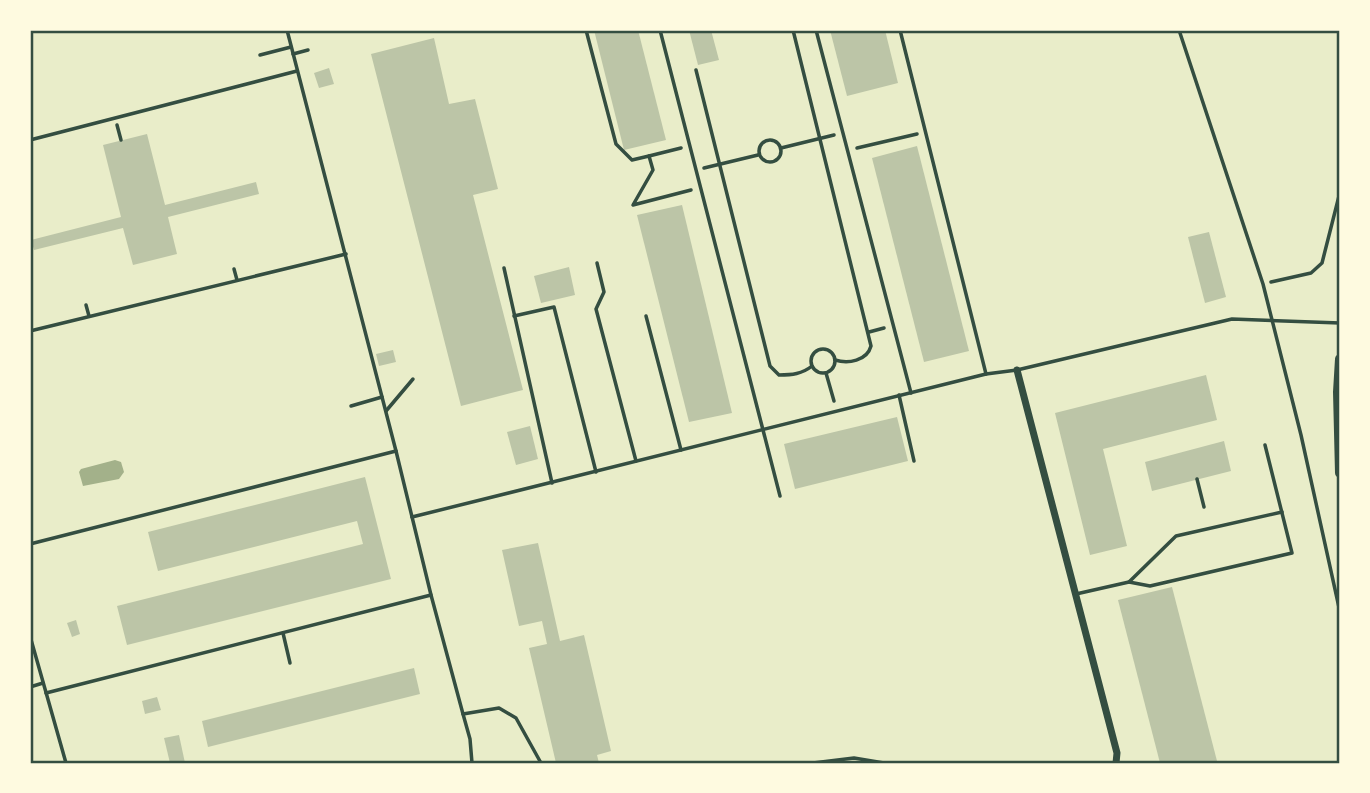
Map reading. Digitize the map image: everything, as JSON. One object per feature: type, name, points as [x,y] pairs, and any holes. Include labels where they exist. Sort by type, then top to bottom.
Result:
[{"type":"main road","points":[[1340,359],[1340,473]]},
{"type":"street","points":[[1017,370],[1117,753],[1116,763]]},
{"type":"street","points":[[1117,753],[1125,763]]},
{"type":"lane","points":[[287,30],[470,739],[472,763]]},
{"type":"lane","points":[[660,30],[780,496]]},
{"type":"lane","points":[[817,30],[911,393]]},
{"type":"lane","points":[[900,30],[986,374]]},
{"type":"lane","points":[[1179,30],[1262,284],[1340,612]]},
{"type":"lane","points":[[260,55],[291,47]]},
{"type":"lane","points":[[293,54],[309,50]]},
{"type":"lane","points":[[30,139],[297,71]]},
{"type":"lane","points":[[192,98],[194,104]]},
{"type":"lane","points":[[47,135],[49,142]]},
{"type":"lane","points":[[30,331],[346,254]]},
{"type":"lane","points":[[597,263],[604,292],[596,309],[636,461]]},
{"type":"lane","points":[[504,268],[552,483]]},
{"type":"lane","points":[[234,269],[237,281]]},
{"type":"lane","points":[[86,305],[89,316]]},
{"type":"lane","points":[[514,316],[554,307],[596,472]]},
{"type":"lane","points":[[646,316],[681,450]]},
{"type":"lane","points":[[412,517],[899,395],[1232,319],[1340,323]]},
{"type":"lane","points":[[386,411],[413,379]]},
{"type":"lane","points":[[899,395],[914,461]]},
{"type":"lane","points":[[351,405],[382,397]]},
{"type":"lane","points":[[1074,594],[1129,582],[1150,586],[1292,553],[1265,445]]},
{"type":"lane","points":[[30,544],[396,451]]},
{"type":"lane","points":[[1129,582],[1176,536],[1282,512]]},
{"type":"lane","points":[[46,693],[431,595]]},
{"type":"lane","points":[[283,633],[290,663]]},
{"type":"lane","points":[[30,636],[66,763]]},
{"type":"lane","points":[[30,687],[43,683]]},
{"type":"lane","points":[[463,715],[499,708],[516,718],[541,763]]},
{"type":"path","points":[[586,30],[616,144],[632,160],[689,146]]},
{"type":"path","points":[[793,30],[871,346],[869,353],[862,358],[844,363],[835,360],[827,350],[816,352],[811,358],[812,366],[816,371],[826,373]]},
{"type":"path","points":[[696,70],[771,366],[779,375],[804,372],[812,366]]},
{"type":"path","points":[[118,129],[121,140]]},
{"type":"path","points":[[848,151],[925,132]]},
{"type":"path","points":[[781,148],[843,133]]},
{"type":"path","points":[[768,139],[778,142],[782,154],[774,162],[763,160],[759,154],[762,142],[768,139]]},
{"type":"path","points":[[695,170],[759,154]]},
{"type":"path","points":[[649,156],[653,170],[633,205],[700,188]]},
{"type":"path","points":[[1262,284],[1311,273],[1322,263],[1340,192]]},
{"type":"path","points":[[869,332],[893,325]]},
{"type":"path","points":[[826,373],[834,366],[835,360]]},
{"type":"path","points":[[826,373],[837,411]]},
{"type":"path","points":[[1197,479],[1205,507]]},
{"type":"path","points":[[813,763],[854,758],[884,763]]},
{"type":"shaded area","points":[[115,460],[121,462],[124,472],[119,479],[83,486],[79,472],[81,469]]},
{"type":"building","points":[[594,30],[638,30],[666,140],[624,150]]},
{"type":"building","points":[[689,30],[711,30],[719,60],[698,65]]},
{"type":"building","points":[[830,30],[885,30],[898,83],[847,96]]},
{"type":"building","points":[[434,38],[449,104],[475,99],[498,189],[473,195],[523,390],[461,406],[371,54]]},
{"type":"building","points":[[329,68],[334,84],[319,88],[314,73]]},
{"type":"building","points":[[147,134],[165,205],[256,182],[259,194],[168,217],[177,254],[133,265],[123,228],[34,250],[31,240],[121,217],[103,145]]},
{"type":"building","points":[[917,146],[969,351],[924,362],[872,158]]},
{"type":"building","points":[[682,205],[732,413],[689,422],[637,215]]},
{"type":"building","points":[[1209,232],[1226,297],[1205,303],[1188,237]]},
{"type":"building","points":[[569,267],[575,295],[541,303],[534,276]]},
{"type":"building","points":[[393,350],[396,362],[379,366],[376,354]]},
{"type":"building","points":[[1206,375],[1217,420],[1103,449],[1127,546],[1090,555],[1055,413]]},
{"type":"building","points":[[897,417],[908,461],[795,489],[784,444]]},
{"type":"building","points":[[530,426],[538,459],[516,465],[507,432]]},
{"type":"building","points":[[1224,441],[1231,471],[1152,491],[1145,462]]},
{"type":"building","points":[[365,477],[391,579],[127,645],[117,606],[363,544],[357,521],[158,571],[148,532]]},
{"type":"building","points":[[538,543],[560,641],[584,635],[611,751],[597,755],[599,763],[556,763],[529,648],[547,644],[542,621],[519,626],[502,550]]},
{"type":"building","points":[[1172,587],[1217,761],[1210,763],[1160,763],[1118,600]]},
{"type":"building","points":[[76,620],[80,634],[72,637],[67,623]]},
{"type":"building","points":[[414,668],[420,694],[208,747],[202,721]]},
{"type":"building","points":[[157,697],[161,710],[145,714],[142,701]]},
{"type":"building","points":[[179,735],[185,763],[170,763],[164,738]]}]
